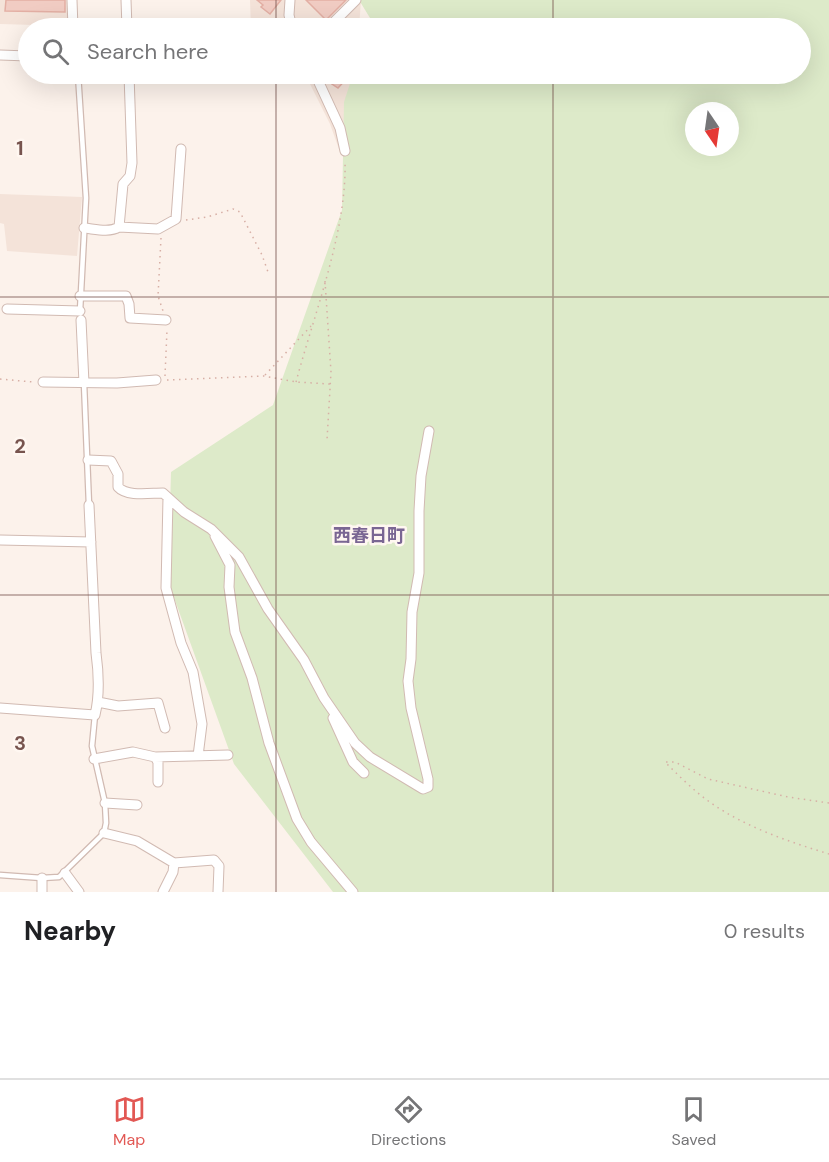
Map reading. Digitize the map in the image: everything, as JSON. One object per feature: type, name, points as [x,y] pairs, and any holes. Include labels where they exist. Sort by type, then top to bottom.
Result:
[{"type":"street","points":[[72,0],[73,18]]},
{"type":"street","points":[[126,0],[127,18]]},
{"type":"street","points":[[290,0],[290,18]]},
{"type":"street","points":[[338,18],[356,0]]},
{"type":"street","points":[[0,55],[18,56]]},
{"type":"street","points":[[119,227],[123,184],[130,176],[132,163],[129,84]]},
{"type":"street","points":[[323,84],[340,128],[345,151]]},
{"type":"street","points":[[84,228],[158,229],[176,219],[182,149]]},
{"type":"street","points":[[80,296],[126,296],[130,318],[166,320]]},
{"type":"street","points":[[7,309],[29,305],[81,315],[84,383]]},
{"type":"street","points":[[43,382],[160,380]]},
{"type":"street","points":[[325,699],[355,743],[370,757],[423,789],[428,787],[411,708],[408,681],[411,659],[411,612],[419,573],[420,488],[429,431]]},
{"type":"street","points":[[88,460],[111,461],[118,474],[118,487],[121,490],[163,493],[184,512],[211,529],[239,558],[268,609],[304,660],[325,699],[353,762],[364,773]]},
{"type":"street","points":[[168,498],[166,588],[181,644],[193,672],[202,724],[198,756]]},
{"type":"street","points":[[0,708],[95,715],[99,674],[89,505]]},
{"type":"street","points":[[211,529],[230,565],[229,587],[235,632],[252,678],[269,743],[297,819],[311,842],[353,892]]},
{"type":"street","points":[[0,540],[91,542]]},
{"type":"street","points":[[98,702],[118,706],[158,703],[165,728]]},
{"type":"street","points":[[94,759],[133,752],[155,756],[228,755]]},
{"type":"street","points":[[155,756],[158,762],[158,782]]},
{"type":"street","points":[[105,803],[137,805]]},
{"type":"street","points":[[104,833],[137,842],[174,863],[214,860],[219,866],[218,892]]},
{"type":"street","points":[[163,892],[173,872],[174,863]]},
{"type":"street","points":[[65,873],[79,892]]},
{"type":"street","points":[[42,878],[42,892]]},
{"type":"lane","points":[[79,84],[86,198],[80,296],[81,315]]},
{"type":"lane","points":[[84,383],[89,505]]},
{"type":"lane","points":[[0,875],[59,877],[104,833],[105,803],[92,746],[95,715]]},
{"type":"path","points":[[296,382],[337,231],[345,177],[345,151]]},
{"type":"path","points":[[176,219],[197,219],[233,209],[240,212],[268,272]]},
{"type":"path","points":[[158,229],[161,235],[158,296],[166,320],[167,345],[160,380],[264,376],[296,382],[330,384]]},
{"type":"path","points":[[325,280],[331,372],[327,440]]},
{"type":"path","points":[[264,376],[311,326]]},
{"type":"path","points":[[0,379],[12,382],[43,382]]},
{"type":"path","points":[[829,803],[788,797],[708,779],[675,762],[665,762],[715,805],[789,842],[829,854]]},
{"type":"shaded area","points":[[0,0],[69,0],[70,18],[18,18],[18,25],[0,24]]},
{"type":"shaded area","points":[[250,0],[361,0],[360,18],[251,18]]},
{"type":"shaded area","points":[[310,84],[353,84],[347,147],[340,152],[330,124]]},
{"type":"shaded area","points":[[0,194],[82,197],[77,256],[7,251],[4,224],[0,223]]},
{"type":"green space","points":[[359,0],[829,0],[829,892],[333,892],[234,764],[168,581],[171,472],[273,405],[342,210],[344,102],[350,84],[811,84],[811,18],[370,18]]},
{"type":"building","points":[[6,0],[65,0],[65,12],[5,11]]},
{"type":"building","points":[[257,0],[281,0],[270,14],[261,7],[263,5]]},
{"type":"building","points":[[306,0],[346,0],[328,18],[324,18]]},
{"type":"district","name":"西春日町","points":[[369,536]]}]
